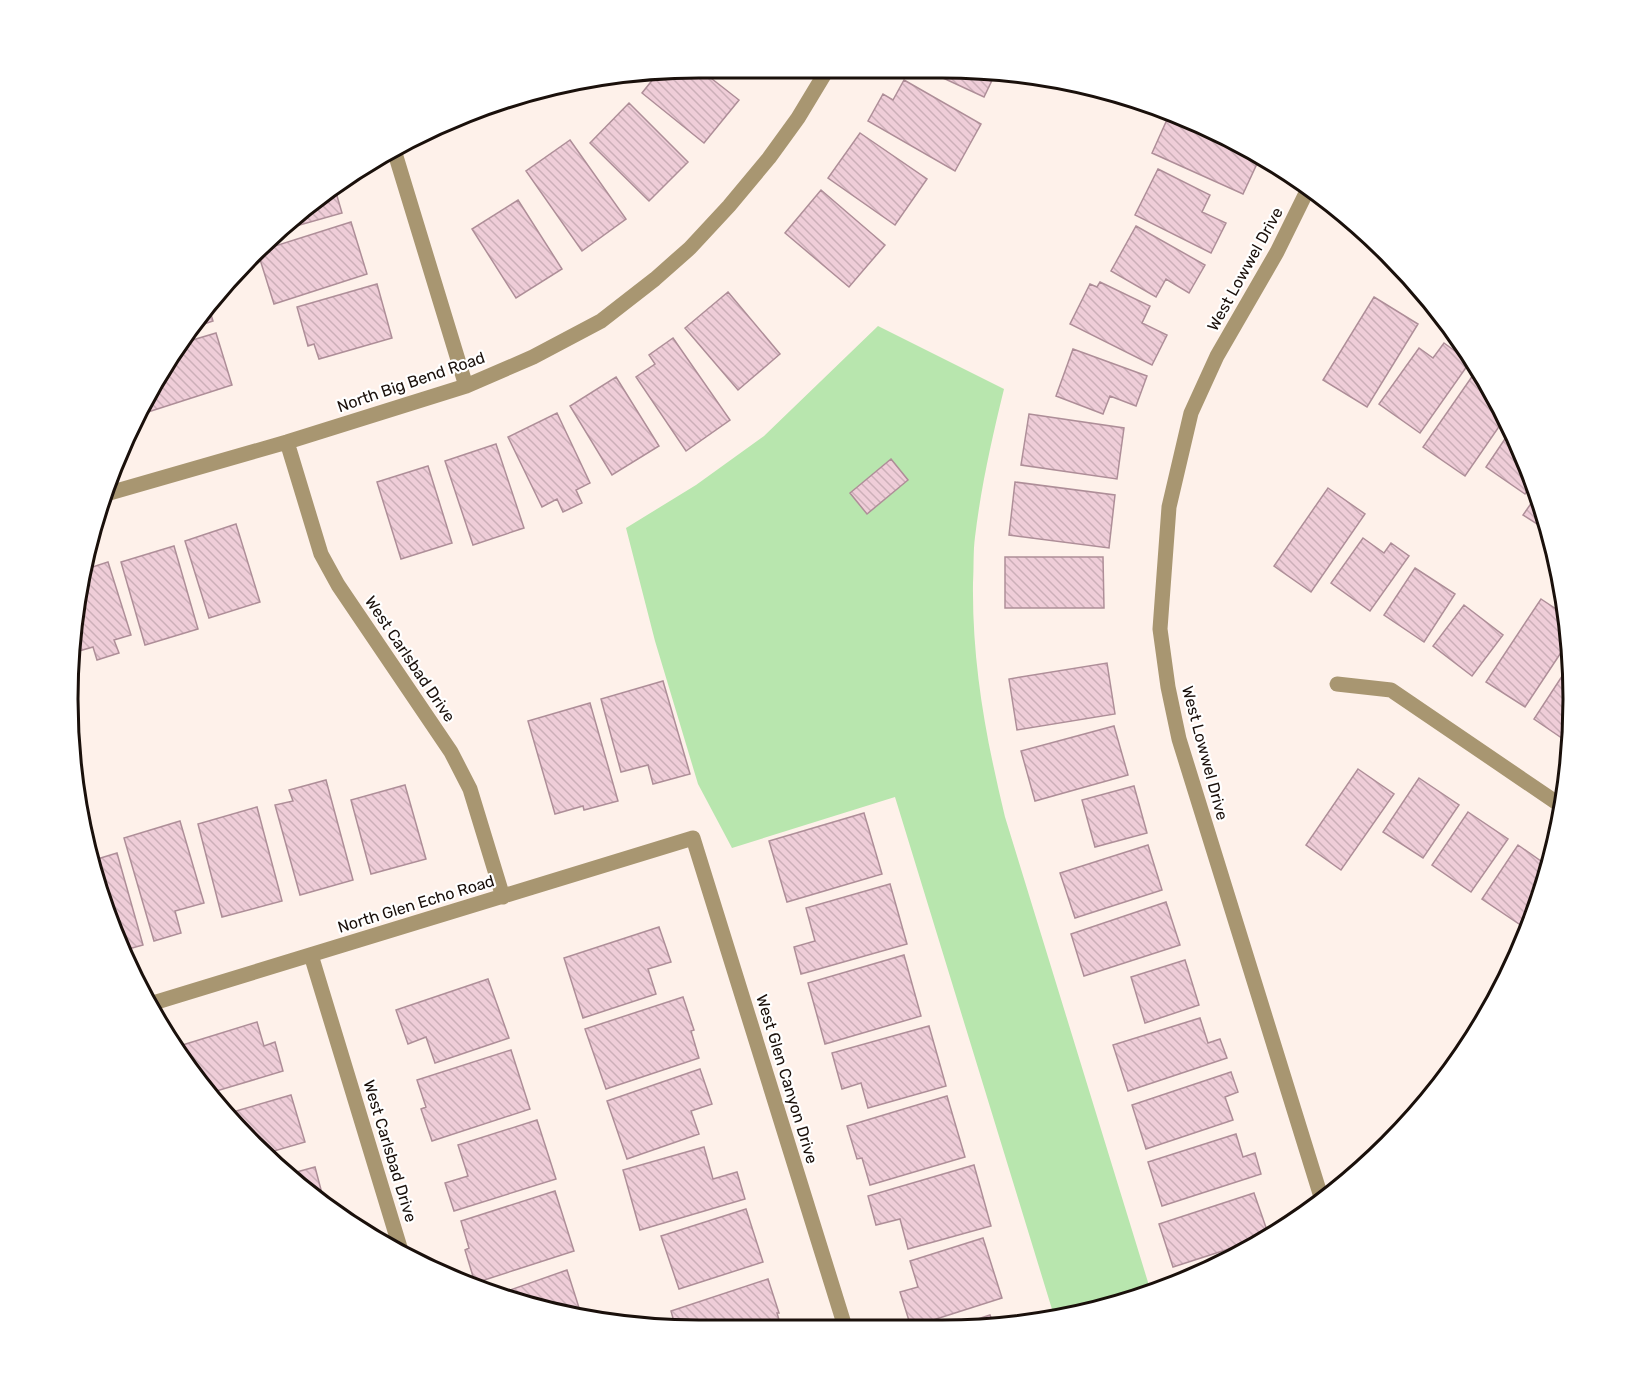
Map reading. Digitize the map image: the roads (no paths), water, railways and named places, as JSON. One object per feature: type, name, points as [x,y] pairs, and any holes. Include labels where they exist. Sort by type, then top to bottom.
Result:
[{"type":"street","name":"North Big Bend Road","points":[[115,489],[287,442],[466,386],[533,357],[601,321],[690,248],[736,198],[798,118],[822,78]]},
{"type":"street","points":[[396,157],[466,386]]},
{"type":"street","name":"West Lowwel Drive","points":[[1305,195],[1277,252],[1217,356],[1191,413],[1169,507],[1160,629],[1168,687],[1179,739],[1320,1192]]},
{"type":"street","name":"West Carlsbad Drive","points":[[287,442],[321,554],[338,585],[451,752],[470,789],[503,897]]},
{"type":"street","points":[[1337,684],[1391,690],[1554,801]]},
{"type":"street","name":"North Glen Echo Road","points":[[157,1003],[693,838]]},
{"type":"street","name":"West Glen Canyon Drive","points":[[693,838],[843,1320]]},
{"type":"street","name":"West Carlsbad Drive","points":[[311,955],[399,1243]]}]
